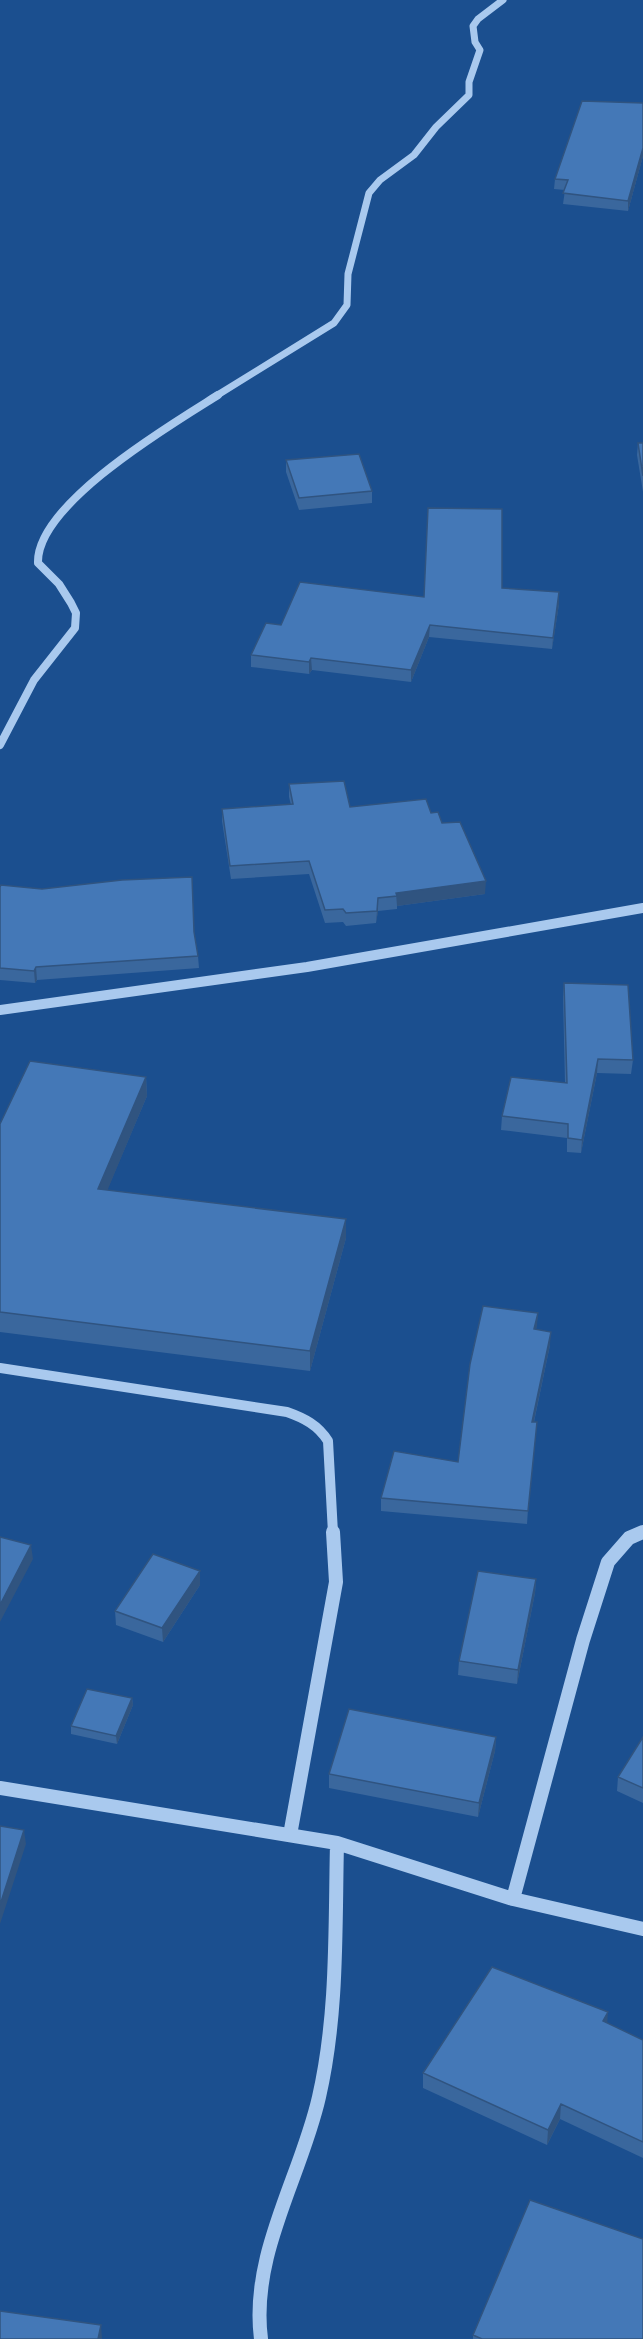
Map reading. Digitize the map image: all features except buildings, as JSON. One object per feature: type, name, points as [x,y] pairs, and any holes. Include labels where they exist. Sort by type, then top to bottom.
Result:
[{"type":"street","points":[[0,745],[34,680],[75,628],[76,614],[71,603],[59,584],[38,563],[38,549],[45,534],[58,516],[88,486],[153,437],[334,323],[348,306],[348,274],[369,193],[380,180],[414,155],[436,127],[469,95],[469,82],[480,50],[475,42],[473,26],[478,19],[503,0]]},
{"type":"street","points":[[0,1010],[307,967],[643,908]]},
{"type":"street","points":[[0,1368],[287,1412],[311,1421],[322,1430],[328,1441],[336,1582],[290,1835]]},
{"type":"street","points":[[513,1899],[583,1640],[608,1562],[629,1539],[643,1532]]},
{"type":"street","points":[[0,1788],[337,1843],[513,1899],[643,1929]]},
{"type":"street","points":[[261,2339],[259,2324],[266,2258],[319,2097],[334,1998],[337,1843]]}]
